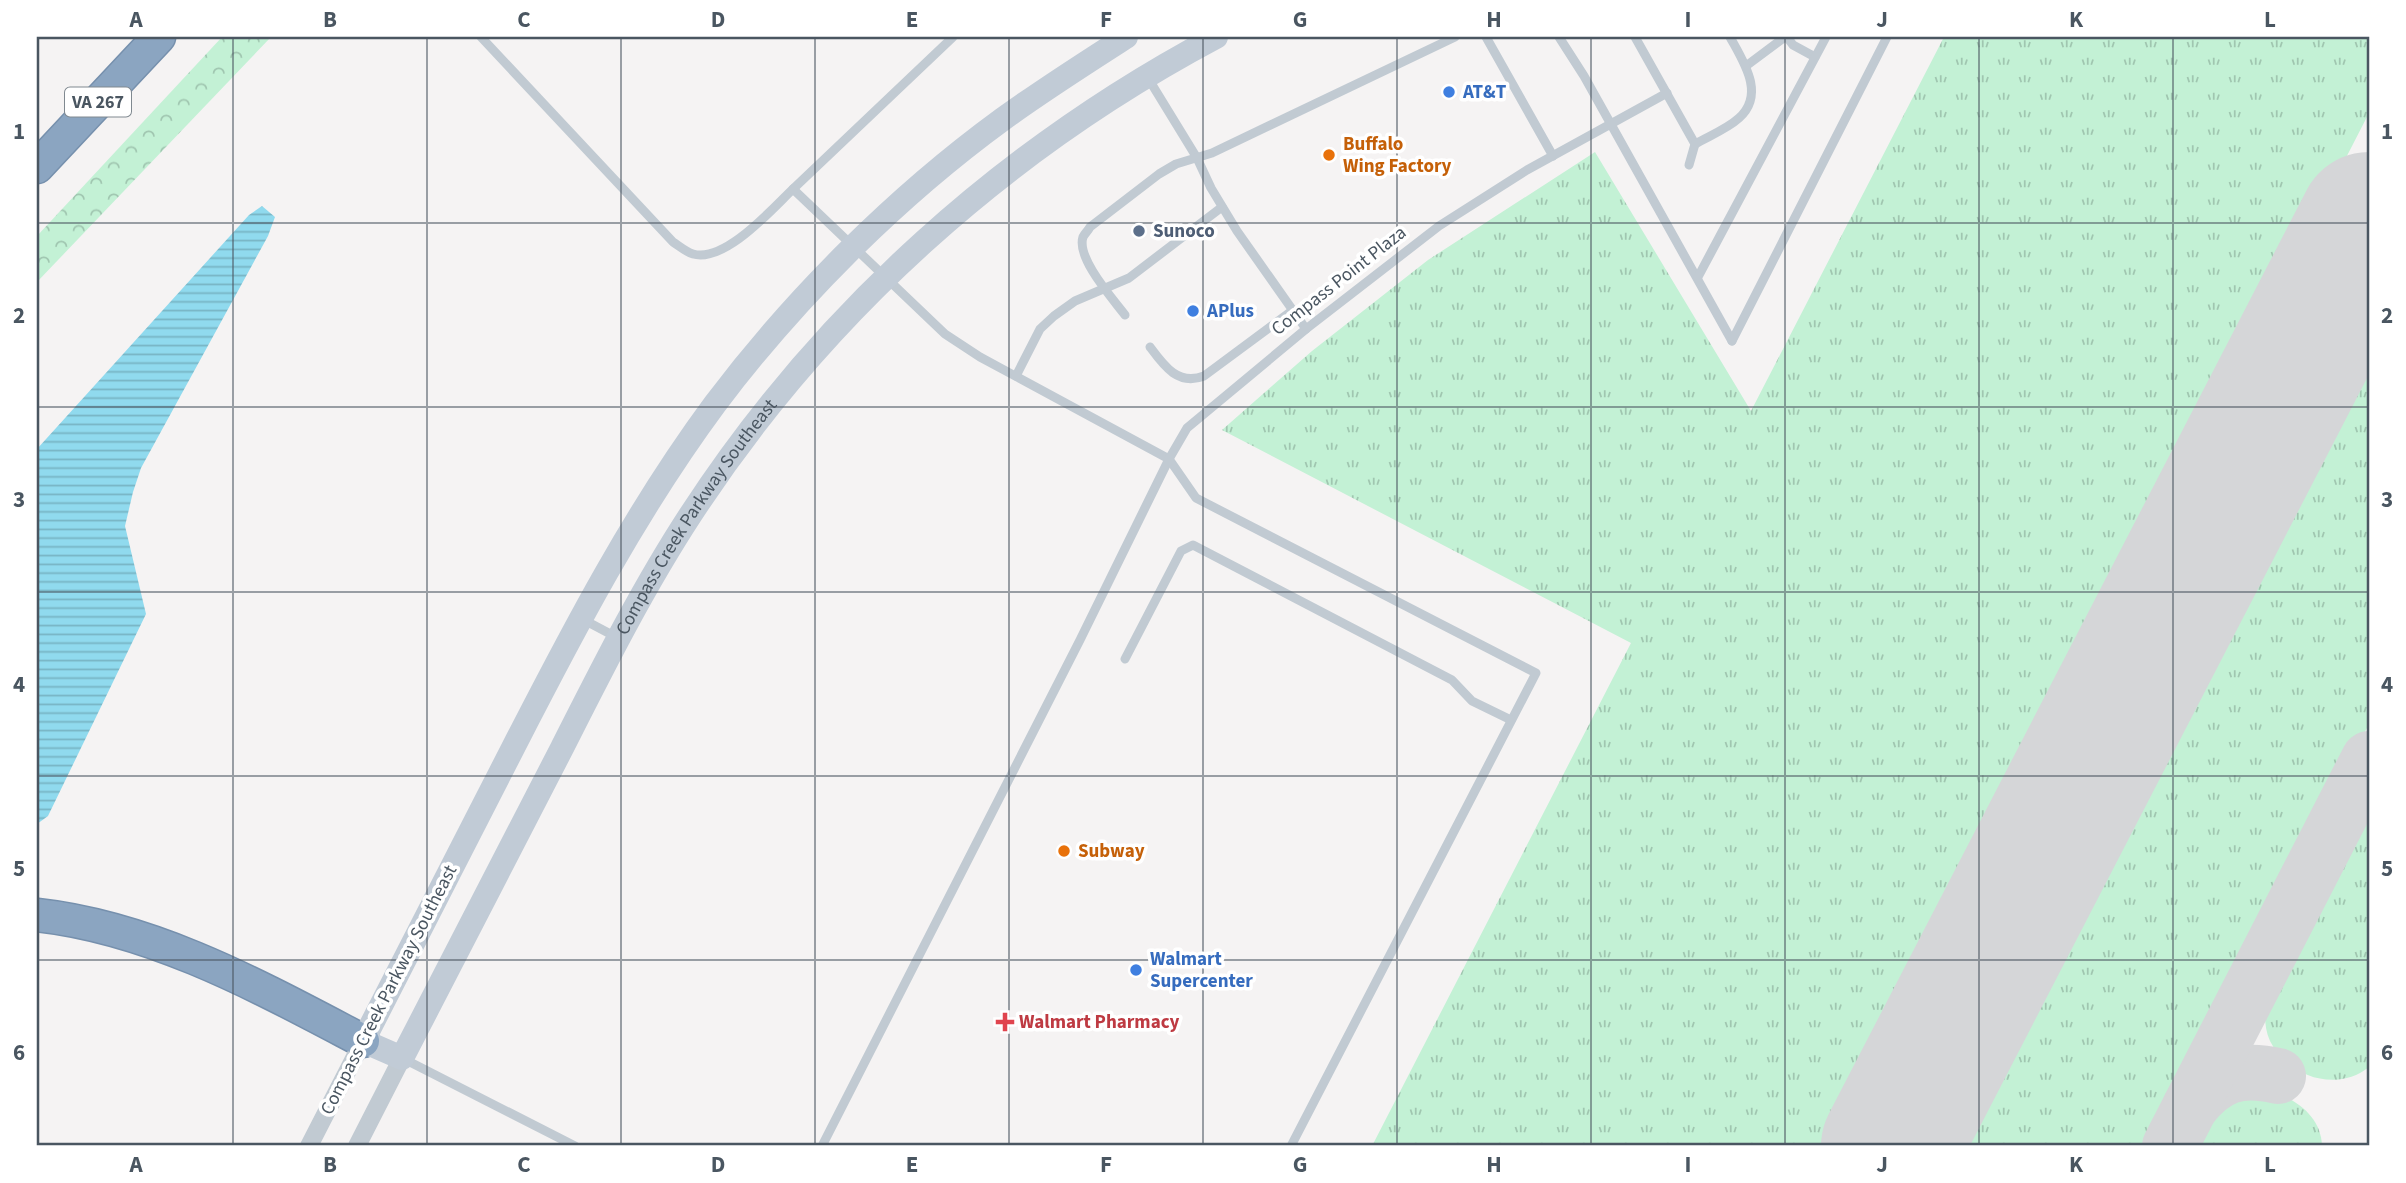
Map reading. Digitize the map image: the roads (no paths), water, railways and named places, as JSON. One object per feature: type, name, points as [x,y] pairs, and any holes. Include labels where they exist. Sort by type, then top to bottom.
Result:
[{"type":"highway","name":"VA 267","points":[[37,167],[159,37]]},
{"type":"highway","points":[[37,915],[75,919],[141,937],[202,961],[363,1041]]},
{"type":"street","name":"Compass Creek Parkway Southeast","points":[[309,1146],[579,618],[651,495],[716,403],[754,356],[853,247],[982,136],[1066,75],[1126,37]]},
{"type":"street","name":"Compass Creek Parkway Southeast","points":[[357,1146],[618,638],[658,566],[723,466],[801,368],[885,276],[966,205],[1043,143],[1147,76],[1216,37]]},
{"type":"street","points":[[363,1041],[402,1058]]},
{"type":"lane","points":[[481,37],[673,242],[693,254],[711,254],[748,232],[953,37]]},
{"type":"lane","points":[[1125,315],[1103,288],[1084,255],[1082,239],[1090,228],[1159,174],[1176,164],[1212,153],[1455,37]]},
{"type":"lane","points":[[1486,37],[1553,156]]},
{"type":"lane","points":[[1559,37],[1698,277],[1732,341],[1887,37]]},
{"type":"lane","points":[[1635,37],[1695,144],[1689,165]]},
{"type":"lane","points":[[1695,144],[1738,120],[1744,113],[1752,91],[1746,66],[1730,37]]},
{"type":"lane","points":[[1746,66],[1786,37],[1793,45],[1815,57]]},
{"type":"lane","points":[[1698,277],[1826,37]]},
{"type":"lane","points":[[1147,76],[1197,158],[1222,207],[1307,329]]},
{"type":"lane","name":"Compass Point Plaza","points":[[822,1146],[1187,428],[1438,226],[1553,156],[1667,93]]},
{"type":"lane","points":[[793,189],[945,334],[980,357],[1169,459],[1196,498],[1536,673],[1290,1146]]},
{"type":"lane","points":[[1016,376],[1040,329],[1054,316],[1075,301],[1129,278],[1222,207]]},
{"type":"lane","points":[[1150,348],[1176,376],[1196,379],[1204,376],[1293,310]]},
{"type":"lane","points":[[1125,659],[1181,551],[1193,545],[1452,680],[1472,701],[1511,720]]},
{"type":"lane","points":[[579,618],[618,638]]},
{"type":"lane","points":[[402,1058],[575,1146]]},
{"type":"water","points":[[262,206],[275,217],[268,236],[141,468],[133,492],[125,526],[146,614],[48,816],[37,824],[37,449],[249,215]]},
{"type":"place","name":"AT&T","points":[[1449,92]]},
{"type":"place","name":"Buffalo Wing Factory","points":[[1329,155]]},
{"type":"place","name":"Sunoco","points":[[1139,231]]},
{"type":"place","name":"APlus","points":[[1193,311]]},
{"type":"place","name":"Subway","points":[[1064,851]]},
{"type":"place","name":"Walmart Supercenter","points":[[1136,970]]},
{"type":"place","name":"Walmart Pharmacy","points":[[1005,1022]]}]
